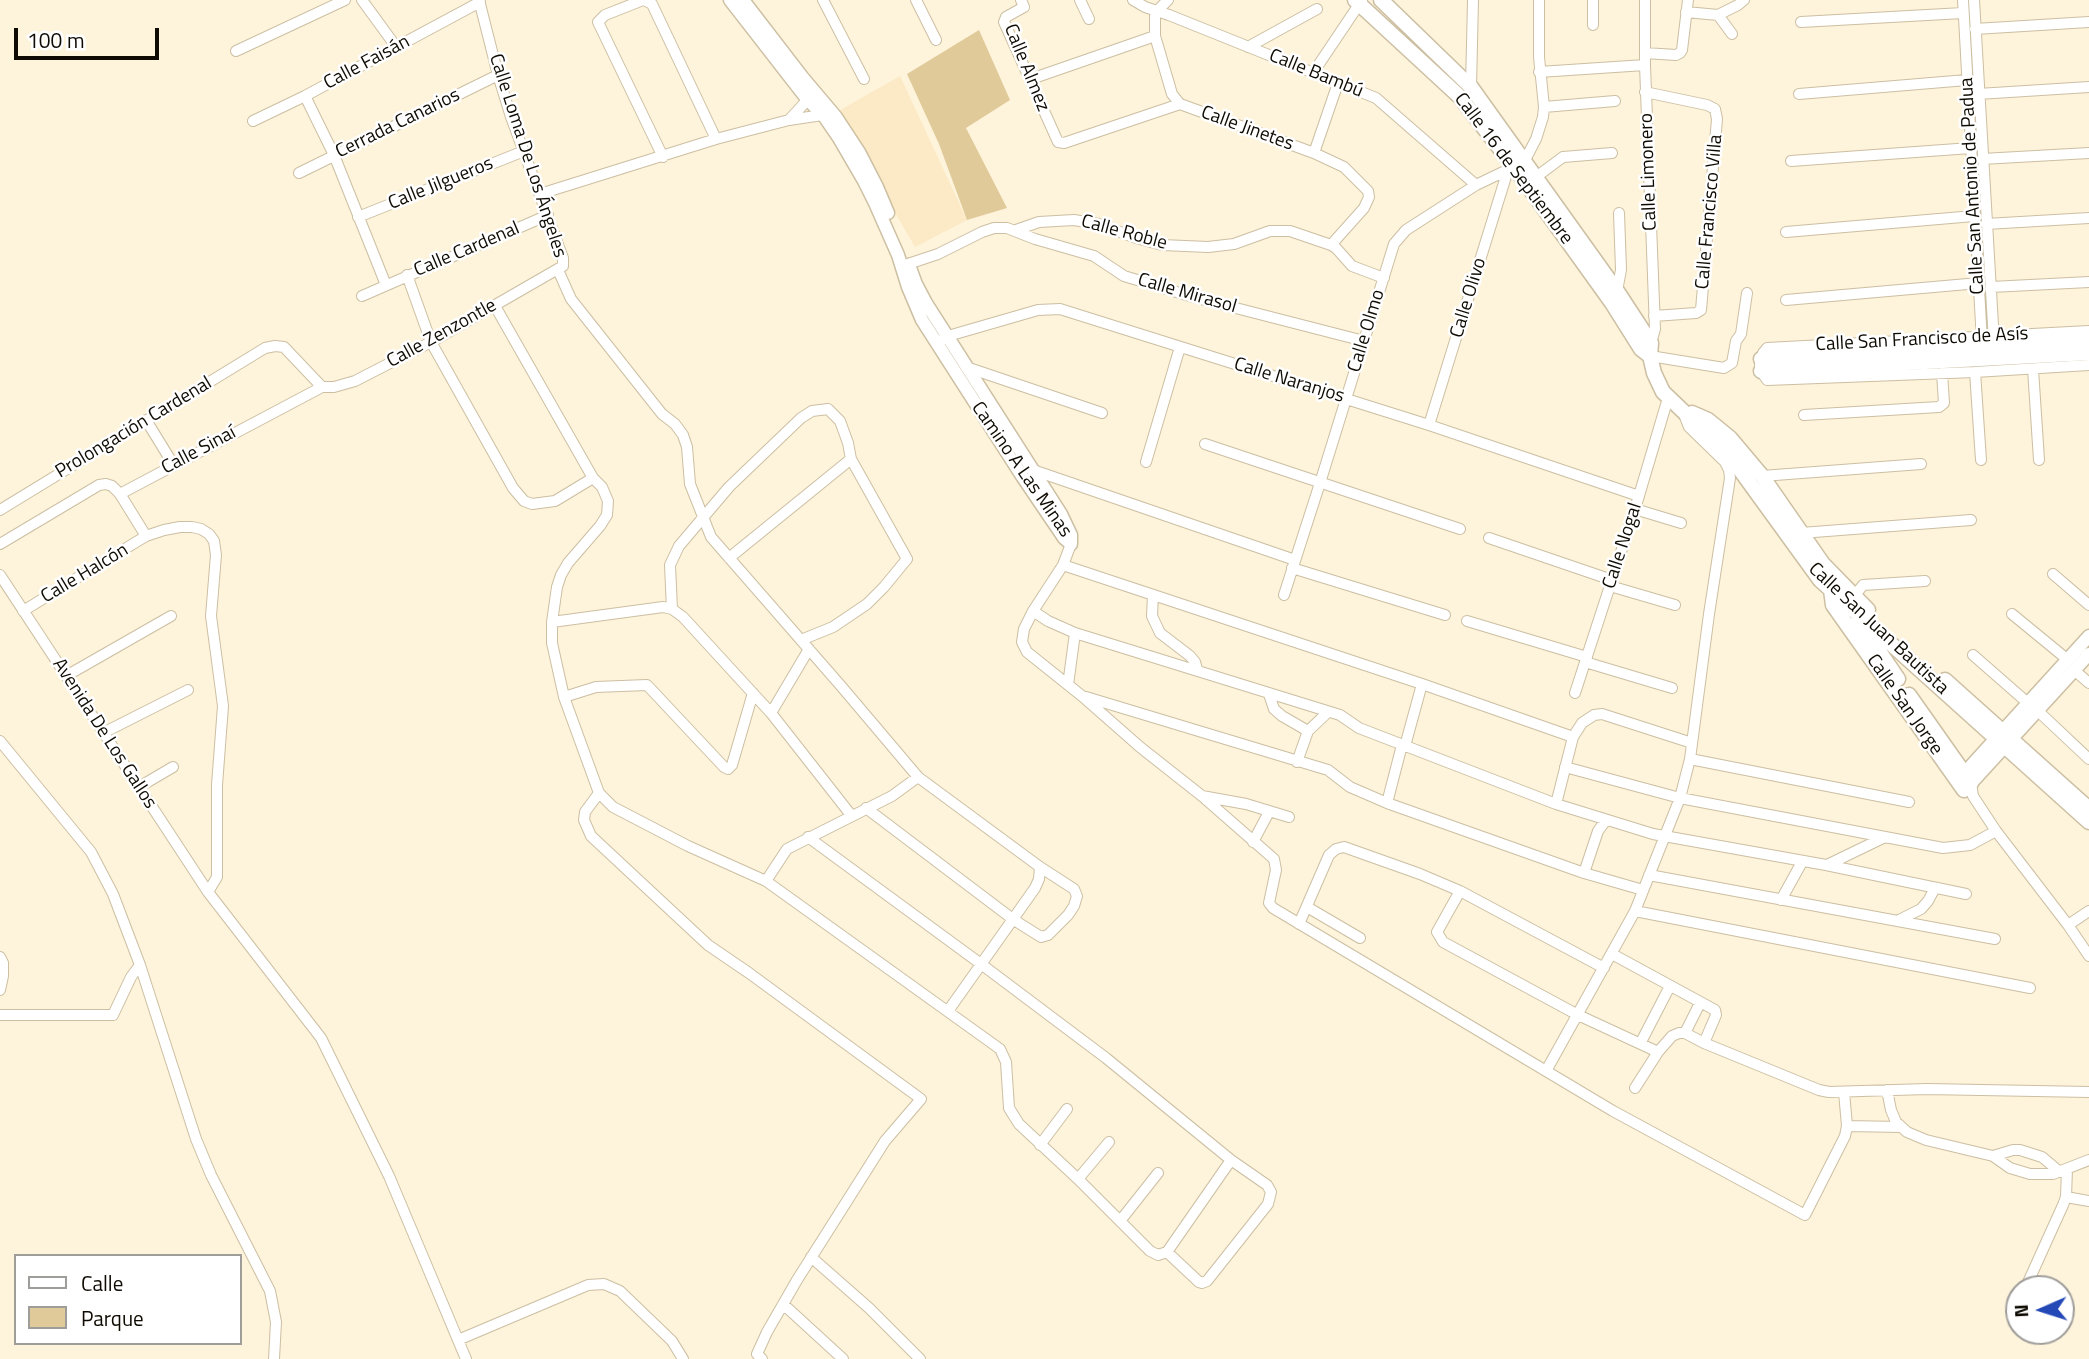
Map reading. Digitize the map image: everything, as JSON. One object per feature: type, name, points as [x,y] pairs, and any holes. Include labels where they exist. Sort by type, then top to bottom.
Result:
[{"type":"main road","name":"Calle 16 de Septiembre","points":[[1358,1],[1460,97],[1516,167],[1642,349],[1650,349]]},
{"type":"main road","name":"Calle 16 de Septiembre","points":[[1387,2],[1471,87],[1516,167],[1536,177],[1617,291],[1650,349],[1658,384],[1668,398],[1681,408]]},
{"type":"main road","name":"Calle San Francisco de Asís","points":[[1987,355],[2089,342]]},
{"type":"main road","name":"Calle San Francisco de Asís","points":[[1761,365],[2089,353]]},
{"type":"main road","name":"Calle San Juan Bautista","points":[[1681,408],[1708,420],[1730,438],[1762,476],[1834,585]]},
{"type":"main road","name":"Calle San Juan Bautista","points":[[1681,408],[1730,456],[1811,569],[1834,585],[2004,739],[2089,822]]},
{"type":"main road","name":"Calle San Jorge","points":[[1834,585],[1833,605],[1966,785]]},
{"type":"main road","name":"Calle San Jorge","points":[[1855,605],[1860,624],[1966,785]]},
{"type":"main road","name":"Calle San Juan Bautista","points":[[2004,739],[2089,809]]},
{"type":"street","points":[[236,51],[345,0]]},
{"type":"street","points":[[362,0],[397,48]]},
{"type":"street","points":[[663,156],[598,23],[605,15],[644,0],[652,4],[716,139]]},
{"type":"street","name":"Camino A Las Minas","points":[[730,0],[828,114],[905,264],[914,304],[966,367],[1056,516]]},
{"type":"street","name":"Camino A Las Minas","points":[[743,0],[811,95]]},
{"type":"street","points":[[823,0],[864,79]]},
{"type":"street","points":[[916,0],[936,40]]},
{"type":"street","name":"Calle Almez","points":[[1021,0],[1024,7],[1006,17],[1004,22],[1056,140],[1061,143]]},
{"type":"street","points":[[1080,0],[1089,19]]},
{"type":"street","name":"Calle Bambú","points":[[1133,0],[1144,7],[1376,98],[1476,185]]},
{"type":"street","points":[[1168,0],[1157,11],[1154,22],[1155,36],[1172,93],[1180,104]]},
{"type":"street","points":[[1471,87],[1474,0]]},
{"type":"street","points":[[1539,0],[1539,72],[1544,107],[1615,101]]},
{"type":"street","points":[[1592,0],[1593,25]]},
{"type":"street","name":"Calle Limonero","points":[[1645,0],[1644,65],[1655,329],[1650,349]]},
{"type":"street","points":[[1644,53],[1680,53],[1688,0]]},
{"type":"street","points":[[1686,12],[1718,15],[1744,0]]},
{"type":"street","name":"Calle San Antonio de Padua","points":[[1962,0],[1979,283],[1987,355]]},
{"type":"street","name":"Calle San Antonio de Padua","points":[[1974,0],[1991,287],[1987,355]]},
{"type":"street","name":"Calle Faisán","points":[[253,121],[397,48],[480,1]]},
{"type":"street","name":"Calle Loma De Los Ángeles","points":[[480,1],[498,75],[564,262],[558,270]]},
{"type":"street","points":[[1313,73],[1358,1]]},
{"type":"street","points":[[1248,47],[1317,9]]},
{"type":"street","points":[[1801,22],[1963,13]]},
{"type":"street","points":[[1718,15],[1732,34]]},
{"type":"street","points":[[1975,29],[2089,22]]},
{"type":"street","points":[[1031,79],[1155,36]]},
{"type":"street","points":[[1539,72],[1644,65]]},
{"type":"street","name":"Cerrada Canarios","points":[[299,173],[498,75]]},
{"type":"street","points":[[1799,94],[1967,80]]},
{"type":"street","name":"Calle Jinetes","points":[[1314,153],[1338,83]]},
{"type":"street","points":[[1978,93],[2089,87]]},
{"type":"street","name":"Calle Francisco Villa","points":[[1646,92],[1707,104],[1715,109],[1717,119],[1701,310],[1696,313],[1654,316]]},
{"type":"street","points":[[789,120],[811,95]]},
{"type":"street","points":[[305,96],[334,155],[386,285]]},
{"type":"street","name":"Calle Jinetes","points":[[1061,143],[1180,104],[1314,153],[1344,167],[1368,191],[1364,208],[1331,245]]},
{"type":"street","name":"Calle Olivo","points":[[1429,425],[1516,167],[1541,126],[1544,107]]},
{"type":"street","points":[[540,194],[716,139],[789,120],[828,114]]},
{"type":"street","points":[[1791,161],[1971,148]]},
{"type":"street","name":"Calle Jilgueros","points":[[358,218],[524,151]]},
{"type":"street","points":[[1536,177],[1563,157],[1612,152]]},
{"type":"street","points":[[1982,159],[2089,153]]},
{"type":"street","name":"Calle Olmo","points":[[1284,595],[1394,244],[1401,234],[1476,185],[1495,174],[1516,167]]},
{"type":"street","points":[[1617,291],[1621,270],[1619,213]]},
{"type":"street","name":"Calle Cardenal","points":[[362,296],[548,215]]},
{"type":"street","points":[[1786,232],[1975,216]]},
{"type":"street","points":[[1986,224],[2089,218]]},
{"type":"street","name":"Calle Roble","points":[[905,264],[938,254],[994,228],[1016,230],[1039,222],[1074,219],[1172,246],[1219,247],[1270,231],[1290,231],[1331,245],[1352,266],[1384,278]]},
{"type":"street","name":"Calle Mirasol","points":[[1016,230],[1035,240],[1094,256],[1124,276],[1193,297],[1364,341]]},
{"type":"street","points":[[558,270],[571,299],[662,414],[679,430],[687,447],[690,484],[711,537],[918,777],[1077,892],[1074,906],[1068,915],[1044,936],[1038,936],[866,807]]},
{"type":"street","name":"Calle Zenzontle","points":[[322,387],[334,387],[355,381],[431,342],[558,270]]},
{"type":"street","points":[[407,275],[431,342],[513,488],[524,501],[531,504],[555,501],[593,478]]},
{"type":"street","points":[[1991,287],[2089,282]]},
{"type":"street","points":[[1786,300],[1979,283]]},
{"type":"street","points":[[1650,349],[1724,368],[1732,363],[1736,341],[1741,334],[1747,293]]},
{"type":"street","points":[[495,306],[608,501],[607,515],[561,575],[552,622],[552,643],[564,697],[599,793],[613,807],[688,846],[766,881],[1003,1052],[1011,1114],[1154,1254],[1167,1252],[1231,1160]]},
{"type":"street","name":"Calle Naranjos","points":[[942,340],[1038,310],[1053,308],[1347,398],[1639,496]]},
{"type":"street","name":"Calle San Francisco de Asís","points":[[1761,365],[1767,380],[1942,373],[1987,355],[2089,331]]},
{"type":"street","name":"Camino A Las Minas","points":[[942,340],[1014,462],[1071,535],[1071,544]]},
{"type":"street","name":"Prolongación Cardenal","points":[[0,510],[260,350],[284,347],[322,387]]},
{"type":"street","points":[[1146,462],[1180,347]]},
{"type":"street","points":[[1981,460],[1987,355]]},
{"type":"street","name":"Calle San Francisco de Asís","points":[[1987,355],[2033,369],[2089,365]]},
{"type":"street","points":[[966,367],[1102,412]]},
{"type":"street","points":[[2033,369],[2039,460]]},
{"type":"street","points":[[1804,415],[1939,407],[1944,399],[1942,373]]},
{"type":"street","name":"Calle Sinaí","points":[[120,494],[322,387]]},
{"type":"street","name":"Calle Nogal","points":[[1575,693],[1636,509],[1668,398]]},
{"type":"street","points":[[1546,1071],[1635,911],[1665,838],[1690,759],[1730,478],[1725,462],[1689,427],[1681,408]]},
{"type":"street","points":[[672,609],[671,560],[679,546],[729,487],[801,418],[812,411],[828,409],[837,417],[846,436],[851,459],[907,559],[884,587],[859,610],[805,645],[771,713]]},
{"type":"street","points":[[146,420],[173,464]]},
{"type":"street","points":[[1205,444],[1460,529]]},
{"type":"street","points":[[729,558],[851,459]]},
{"type":"street","points":[[1014,462],[1294,564],[1445,615]]},
{"type":"street","points":[[1762,476],[1921,464]]},
{"type":"street","points":[[0,544],[99,485],[106,484],[113,486],[120,494],[146,536]]},
{"type":"street","points":[[1636,509],[1681,523]]},
{"type":"street","points":[[1801,533],[1971,520]]},
{"type":"street","name":"Calle Halcón","points":[[23,611],[146,536],[180,527],[201,529],[209,534],[216,547],[211,616],[223,706],[217,785],[217,877],[208,892]]},
{"type":"street","points":[[1489,538],[1675,606]]},
{"type":"street","points":[[1071,544],[1063,565],[1024,629],[1022,642],[1027,652],[1274,859],[1276,864],[1269,903],[1273,908],[1614,1111],[1805,1215],[1845,1136],[1847,1126],[1844,1092]]},
{"type":"street","points":[[1063,565],[1573,737]]},
{"type":"street","points":[[2053,574],[2089,605]]},
{"type":"street","name":"Avenida De Los Gallos","points":[[0,575],[208,892],[321,1038],[389,1176],[466,1359]]},
{"type":"street","points":[[1855,605],[1858,590],[1863,585],[1925,580]]},
{"type":"street","points":[[1153,595],[1152,616],[1160,633],[1189,656],[1197,669]]},
{"type":"street","points":[[552,622],[663,607],[672,609],[683,617],[771,713],[851,815]]},
{"type":"street","points":[[1033,611],[1075,633],[1345,717],[1359,728],[1556,804],[1665,838],[1826,865],[1966,894]]},
{"type":"street","points":[[2012,614],[2089,683]]},
{"type":"street","points":[[66,676],[171,616]]},
{"type":"street","points":[[1467,621],[1672,688]]},
{"type":"street","points":[[1069,685],[1075,633]]},
{"type":"street","points":[[2089,636],[2071,665],[1966,785],[1996,831],[2089,956]]},
{"type":"street","points":[[2071,665],[2089,654]]},
{"type":"street","points":[[1973,655],[2089,759]]},
{"type":"street","points":[[1387,803],[1422,684]]},
{"type":"street","points":[[564,697],[596,687],[647,685],[728,769],[732,765],[753,693]]},
{"type":"street","points":[[103,733],[188,690]]},
{"type":"street","points":[[1269,694],[1274,709],[1308,731]]},
{"type":"street","points":[[1082,696],[1328,771],[1350,787],[1387,803],[1584,873],[1643,890]]},
{"type":"street","points":[[1297,762],[1308,731],[1328,712]]},
{"type":"street","points":[[1556,804],[1573,737],[1577,728],[1588,718],[1602,714],[1692,743]]},
{"type":"street","points":[[0,741],[91,852],[113,894],[140,965],[196,1139],[211,1175],[270,1291],[276,1322],[274,1359]]},
{"type":"street","points":[[1690,759],[1909,802]]},
{"type":"street","points":[[139,787],[173,766]]},
{"type":"street","points":[[1565,767],[1679,798],[1943,848],[1962,847],[1980,841],[1996,831]]},
{"type":"street","points":[[766,881],[787,849],[892,796],[918,777]]},
{"type":"street","points":[[599,793],[585,813],[584,820],[592,836],[708,945],[921,1099],[885,1141],[811,1257],[774,1318],[757,1354],[762,1359]]},
{"type":"street","points":[[1202,796],[1246,804],[1289,817]]},
{"type":"street","points":[[1253,842],[1269,812]]},
{"type":"street","points":[[1584,873],[1598,831],[1606,820]]},
{"type":"street","points":[[808,837],[1106,1058],[1231,1160],[1267,1185],[1271,1192],[1268,1204],[1204,1283],[1196,1280],[1167,1252]]},
{"type":"street","points":[[1826,865],[1885,837]]},
{"type":"street","points":[[1299,924],[1329,855],[1344,847],[1460,891],[1604,968]]},
{"type":"street","points":[[1781,900],[1802,862]]},
{"type":"street","points":[[948,1010],[1035,888],[1040,867]]},
{"type":"street","points":[[1649,875],[1995,939]]},
{"type":"street","points":[[1896,921],[1921,909],[1935,888]]},
{"type":"street","points":[[1460,891],[1437,932],[1443,942],[1578,1014],[1658,1052]]},
{"type":"street","points":[[1307,907],[1360,937]]},
{"type":"street","points":[[1635,911],[2030,988]]},
{"type":"street","points":[[2068,925],[2089,911]]},
{"type":"street","points":[[1612,954],[1716,1012],[1704,1043]]},
{"type":"street","points":[[0,957],[3,976],[0,990]]},
{"type":"street","points":[[0,1015],[113,1015],[131,977],[140,965]]},
{"type":"street","points":[[1641,1042],[1670,986]]},
{"type":"street","points":[[1685,1033],[1700,1003]]},
{"type":"street","points":[[1634,1088],[1672,1036],[1685,1033],[1819,1090],[2089,1092]]},
{"type":"street","points":[[1887,1090],[1891,1110],[1901,1127]]},
{"type":"street","points":[[1040,1145],[1067,1109]]},
{"type":"street","points":[[1847,1126],[1901,1127],[1926,1140],[1993,1156],[2010,1168],[2030,1174],[2043,1175],[2089,1160]]},
{"type":"street","points":[[1078,1179],[1109,1142]]},
{"type":"street","points":[[1993,1156],[2020,1150],[2042,1157],[2064,1170]]},
{"type":"street","points":[[2031,1275],[2066,1197],[2064,1170]]},
{"type":"street","points":[[1120,1221],[1158,1173]]},
{"type":"street","points":[[2066,1197],[2089,1201]]},
{"type":"street","points":[[811,1257],[869,1308],[920,1359]]},
{"type":"street","points":[[458,1340],[588,1285],[604,1284],[620,1291],[672,1341],[684,1359]]},
{"type":"street","points":[[783,1304],[844,1359]]},
{"type":"shaded area","points":[[900,76],[967,220],[915,247],[837,112]]},
{"type":"green space","points":[[979,30],[1010,100],[966,128],[1007,208],[967,220],[939,144],[907,74]]}]
